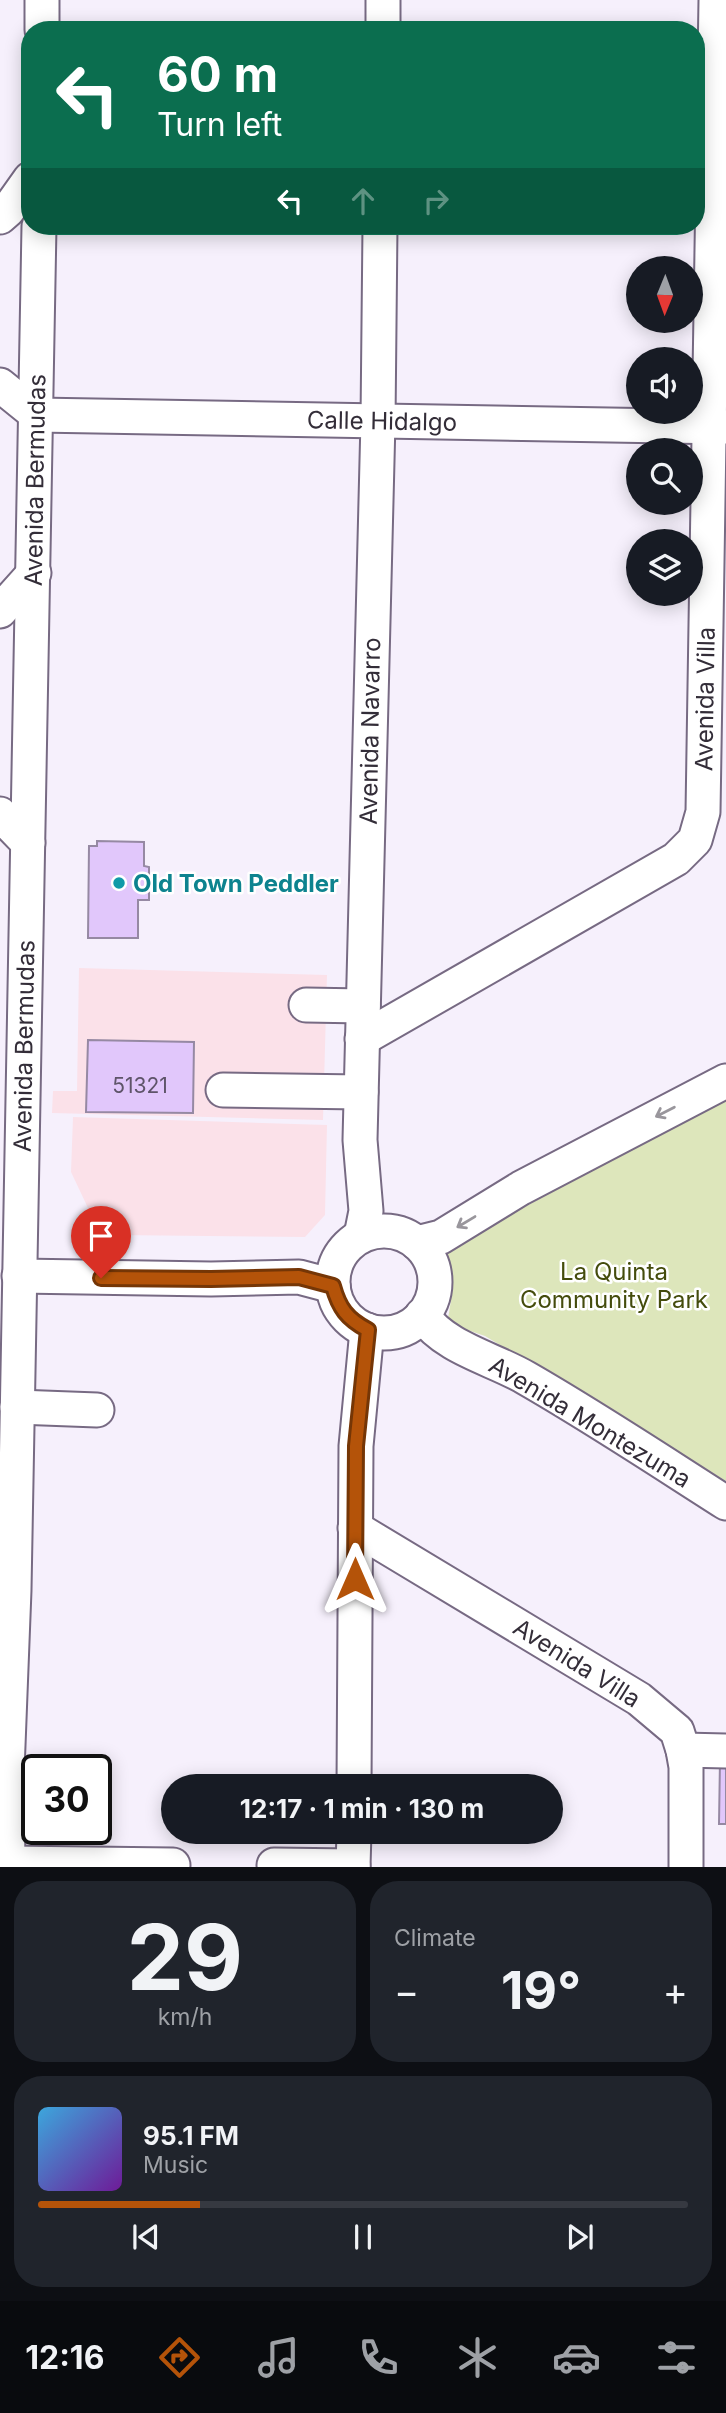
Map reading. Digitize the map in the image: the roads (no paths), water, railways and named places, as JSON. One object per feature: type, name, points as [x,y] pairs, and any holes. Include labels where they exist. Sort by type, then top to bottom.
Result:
[{"type":"street","points":[[42,0],[42,21]]},
{"type":"street","points":[[383,0],[383,21]]},
{"type":"street","name":"Avenida Villa","points":[[695,840],[703,812],[717,427],[716,0]]},
{"type":"street","points":[[0,217],[21,190]]},
{"type":"street","name":"Avenida Bermudas","points":[[8,1865],[4,1771],[8,1510],[17,1407],[9,1344],[19,1276],[11,1180],[13,926],[28,844],[39,235]]},
{"type":"street","name":"Avenida Navarro","points":[[361,1236],[366,1211],[360,1140],[378,421],[380,235]]},
{"type":"street","points":[[0,385],[37,415]]},
{"type":"street","name":"Calle Hidalgo","points":[[37,415],[717,427]]},
{"type":"street","points":[[0,611],[34,573]]},
{"type":"street","points":[[0,814],[28,844]]},
{"type":"street","points":[[306,1005],[362,1023],[676,859],[695,840],[726,827]]},
{"type":"street","points":[[417,1243],[441,1237],[521,1188],[726,1081]]},
{"type":"street","points":[[223,1090],[361,1092]]},
{"type":"street","points":[[380,1231],[400,1234],[417,1243],[429,1259],[435,1278],[432,1298],[422,1315],[407,1328],[387,1333],[368,1330],[350,1321],[338,1305],[333,1286],[335,1266],[345,1248],[361,1236],[380,1231]]},
{"type":"street","points":[[19,1276],[211,1279],[299,1277],[333,1286]]},
{"type":"street","name":"Avenida Montezuma","points":[[422,1315],[431,1328],[467,1350],[524,1377],[726,1503]]},
{"type":"street","points":[[354,1774],[356,1446],[368,1330]]},
{"type":"street","points":[[17,1407],[97,1410]]},
{"type":"street","name":"Avenida Villa","points":[[355,1528],[639,1699],[677,1731],[686,1767],[686,1867]]},
{"type":"street","points":[[683,1750],[726,1751]]},
{"type":"street","points":[[274,1865],[353,1866],[354,1844]]},
{"type":"street","points":[[8,1865],[173,1865]]},
{"type":"place","name":"Old Town Peddler","points":[[119,883]]},
{"type":"park label","name":"La Quinta Community Park","points":[[614,1285]]}]
